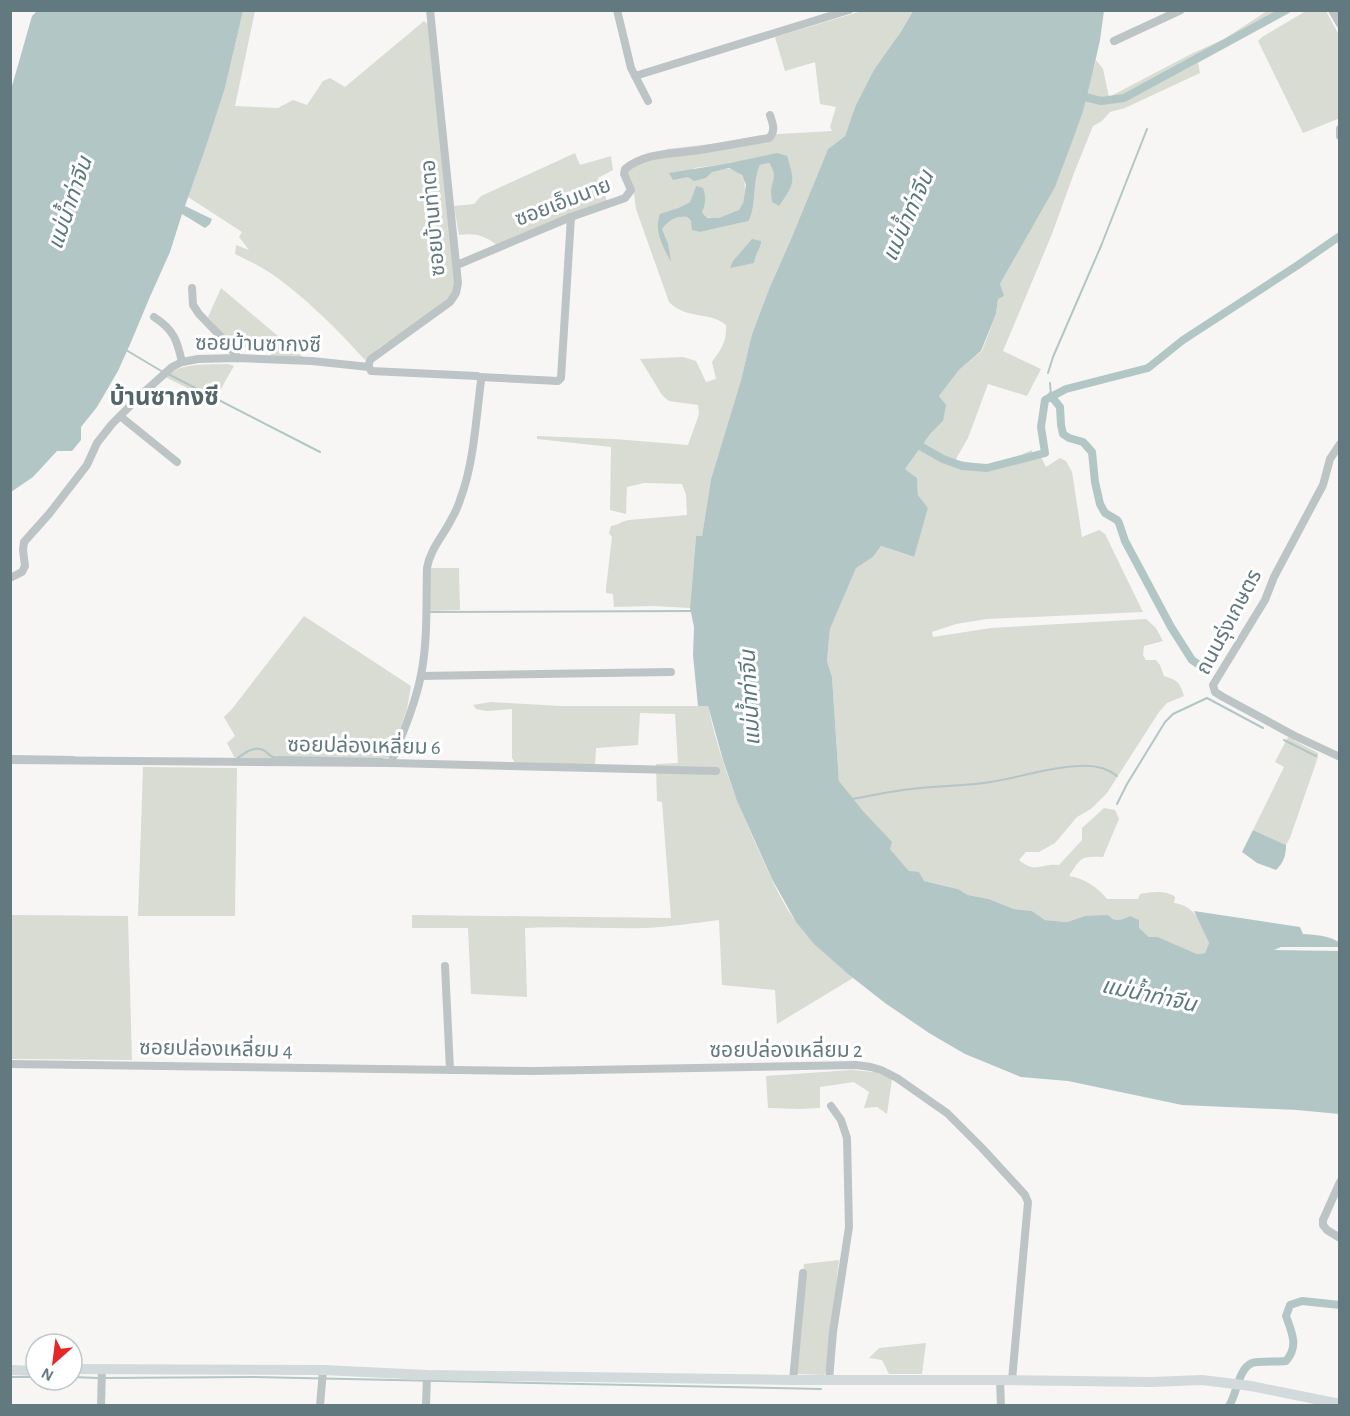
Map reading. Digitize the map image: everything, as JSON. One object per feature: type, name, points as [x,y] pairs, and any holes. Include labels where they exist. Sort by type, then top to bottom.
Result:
[{"type":"street","name":"ซอยบ้านท่าตอ","points":[[369,367],[371,359],[450,302],[456,293],[458,283],[430,10]]},
{"type":"street","points":[[617,10],[631,68],[648,101]]},
{"type":"street","points":[[634,76],[849,10]]},
{"type":"street","points":[[1114,41],[1181,10]]},
{"type":"street","points":[[1332,10],[1340,24]]},
{"type":"street","name":"ซอยเอ็มนาย","points":[[457,265],[571,217],[625,198],[630,190],[624,174],[625,169],[633,162],[657,155],[769,138],[774,129],[770,115]]},
{"type":"street","points":[[1340,129],[1338,133],[1340,136]]},
{"type":"street","points":[[369,367],[371,371],[558,381],[561,378],[571,217]]},
{"type":"street","points":[[192,288],[193,305],[238,358]]},
{"type":"street","points":[[154,318],[174,334],[182,362]]},
{"type":"street","name":"ซอยบ้านซากงซี","points":[[10,578],[22,572],[25,566],[24,542],[87,465],[97,443],[157,379],[172,367],[182,362],[198,359],[238,358],[312,361],[369,367]]},
{"type":"street","points":[[391,764],[410,714],[421,676],[426,631],[427,570],[433,551],[452,520],[462,494],[470,461],[482,381],[480,377]]},
{"type":"street","points":[[120,417],[177,462]]},
{"type":"street","name":"ถนนรุ่งเกษตร","points":[[1340,444],[1330,459],[1323,485],[1274,577],[1265,600],[1213,685],[1215,692],[1222,697],[1340,757]]},
{"type":"street","points":[[421,676],[671,672]]},
{"type":"street","name":"ซอยปล่องเหลี่ยม 6","points":[[10,760],[391,764],[716,771]]},
{"type":"street","points":[[446,966],[450,1070]]},
{"type":"street","name":"ซอยปล่องเหลี่ยม 4","points":[[10,1065],[420,1069]]},
{"type":"street","name":"ซอยปล่องเหลี่ยม 2","points":[[420,1069],[532,1071],[856,1065],[881,1070],[897,1078],[947,1113],[1017,1186],[1028,1202],[1001,1406]]},
{"type":"street","points":[[829,1380],[833,1332],[849,1233],[846,1138],[841,1120],[831,1106]]},
{"type":"street","points":[[1340,1182],[1323,1220],[1323,1225],[1340,1238]]},
{"type":"street","points":[[793,1380],[802,1273]]},
{"type":"street","points":[[84,1372],[102,1375],[322,1370],[427,1375],[793,1380],[1152,1382],[1203,1380],[1251,1386],[1340,1404]]},
{"type":"street","points":[[320,1406],[322,1370]]},
{"type":"street","points":[[101,1406],[102,1375]]},
{"type":"street","points":[[426,1406],[427,1375]]},
{"type":"shaded area","points":[[243,11],[255,11],[235,106],[278,108],[293,100],[307,105],[323,81],[330,78],[345,87],[424,21],[429,25],[455,287],[451,298],[442,306],[380,347],[365,360],[297,293],[267,271],[235,254],[236,245],[249,250],[239,237],[242,232],[188,197],[225,88]]},
{"type":"shaded area","points":[[862,11],[913,11],[855,107],[845,136],[828,149],[752,334],[741,380],[711,479],[702,536],[696,536],[690,608],[614,607],[613,594],[606,593],[612,537],[609,533],[611,526],[629,520],[687,515],[686,495],[682,484],[644,483],[627,487],[626,514],[610,510],[611,447],[537,439],[537,436],[688,445],[699,414],[698,405],[669,401],[662,395],[640,359],[683,357],[696,361],[706,382],[716,379],[712,362],[721,349],[726,325],[713,318],[683,311],[669,302],[636,209],[633,185],[621,168],[667,149],[762,135],[832,131],[830,127],[836,107],[820,104],[815,62],[785,71],[775,37]],"holes":[[[787,156],[771,191],[774,177],[769,163],[760,165],[749,221],[700,232],[687,217],[679,217],[670,221],[662,229],[668,243],[670,260],[658,219],[660,215],[690,202],[696,186],[700,208],[706,217],[720,218],[731,215],[739,210],[743,202],[745,184],[739,173],[727,169],[688,177],[694,168]]]},
{"type":"shaded area","points":[[1267,11],[1293,11],[1198,63],[1200,73],[1125,108],[1110,112],[1102,121],[1093,126],[1052,234],[1003,351],[1041,369],[1027,396],[988,384],[968,438],[956,460],[991,464],[1032,450],[1032,453],[1039,453],[1046,467],[1060,458],[1066,461],[1072,472],[1082,537],[1099,530],[1105,534],[1143,612],[987,619],[956,624],[932,632],[933,637],[991,628],[1146,619],[1156,628],[1163,641],[1144,646],[1143,655],[1146,660],[1156,660],[1164,676],[1177,682],[1184,696],[1167,703],[1159,712],[1107,793],[1091,809],[1077,817],[1055,843],[1039,852],[1026,852],[1019,860],[1034,867],[1059,865],[1082,840],[1082,828],[1104,808],[1115,810],[1119,819],[1103,857],[1082,859],[1069,876],[1090,884],[1107,899],[1138,899],[1140,894],[1154,892],[1163,892],[1175,897],[1174,903],[1188,908],[1197,917],[1209,943],[1205,953],[1197,954],[1158,937],[1149,937],[1138,928],[1111,918],[1085,916],[1067,922],[1045,920],[1032,911],[1014,909],[989,899],[968,895],[958,889],[924,881],[909,871],[839,781],[832,677],[827,661],[830,629],[856,567],[873,557],[881,546],[913,557],[928,508],[918,495],[917,478],[905,469],[931,433],[943,421],[938,397],[959,370],[982,351],[996,314],[1000,284],[1055,186],[1083,112],[1096,60],[1103,69],[1109,97],[1224,39]]},
{"type":"shaded area","points":[[1306,11],[1326,11],[1339,35],[1340,118],[1303,133],[1258,41]]},
{"type":"shaded area","points":[[575,153],[580,165],[611,156],[613,170],[598,178],[607,201],[497,245],[479,236],[459,235],[454,206],[474,204],[481,196]]},
{"type":"shaded area","points":[[221,288],[304,358],[271,356],[271,349],[235,348],[208,317]]},
{"type":"shaded area","points":[[228,364],[234,366],[214,401],[165,377],[171,372],[186,367]]},
{"type":"shaded area","points":[[431,568],[459,568],[460,610],[428,611]]},
{"type":"shaded area","points":[[304,616],[411,686],[407,709],[387,760],[246,761],[234,757],[227,743],[235,736],[224,717]]},
{"type":"shaded area","points":[[491,702],[561,706],[708,706],[718,745],[738,803],[779,893],[804,932],[853,978],[777,1024],[775,990],[722,985],[719,920],[645,928],[525,928],[527,997],[471,994],[468,928],[412,928],[412,915],[671,918],[662,802],[657,801],[656,764],[678,763],[675,714],[640,713],[638,745],[596,748],[595,765],[516,764],[512,758],[512,709],[487,711],[476,709],[473,705]]},
{"type":"shaded area","points":[[1288,737],[1318,753],[1318,757],[1286,845],[1253,830],[1284,767],[1275,762]]},
{"type":"shaded area","points":[[143,767],[237,768],[235,916],[138,916]]},
{"type":"shaded area","points":[[11,915],[128,916],[132,1060],[11,1059]]},
{"type":"shaded area","points":[[851,1070],[875,1072],[892,1079],[887,1114],[877,1107],[864,1108],[869,1092],[854,1082],[820,1087],[820,1108],[768,1108],[766,1076]]},
{"type":"shaded area","points":[[839,1260],[827,1369],[824,1375],[796,1374],[804,1264]]},
{"type":"shaded area","points":[[926,1343],[922,1374],[889,1374],[882,1360],[869,1358],[879,1348]]},
{"type":"water","name":"แม่น้ำท่าจีน","points":[[37,11],[243,11],[225,88],[185,206],[212,219],[210,224],[205,228],[182,214],[170,252],[131,342],[118,371],[97,407],[81,427],[81,440],[72,451],[57,451],[33,477],[11,492],[10,93],[32,16]]},
{"type":"water","name":"แม่น้ำท่าจีน","points":[[913,11],[1104,11],[1100,40],[1083,112],[1055,187],[1000,284],[1004,296],[998,299],[996,314],[981,351],[959,370],[939,396],[946,405],[943,421],[931,433],[905,469],[917,478],[918,495],[928,508],[914,557],[881,546],[873,557],[856,568],[830,629],[827,661],[832,677],[839,781],[892,842],[890,849],[909,871],[919,872],[924,881],[958,889],[968,895],[989,899],[1014,909],[1032,911],[1045,920],[1067,922],[1085,916],[1108,915],[1119,920],[1130,916],[1139,920],[1139,928],[1149,937],[1158,937],[1197,954],[1205,953],[1209,943],[1194,911],[1300,927],[1303,934],[1326,937],[1339,942],[1338,947],[1281,947],[1274,950],[1339,951],[1339,1114],[1182,1105],[1068,1081],[1021,1077],[965,1054],[929,1033],[848,974],[814,944],[796,922],[772,879],[737,801],[708,706],[698,706],[693,655],[694,627],[690,608],[696,536],[702,536],[711,479],[741,380],[752,334],[828,149],[845,136],[855,107],[874,70]]},
{"type":"water","points":[[777,153],[787,156],[792,177],[791,187],[779,206],[772,202],[774,175],[772,168],[769,163],[760,165],[749,221],[700,232],[692,230],[691,221],[687,217],[673,220],[662,229],[668,243],[671,262],[659,232],[660,214],[690,202],[696,186],[703,188],[704,191],[705,203],[702,212],[704,215],[708,218],[719,218],[739,210],[743,203],[746,185],[742,175],[729,168],[712,172],[706,178],[694,181],[688,177],[673,180],[669,173]]},
{"type":"water","points":[[752,239],[761,241],[754,263],[730,268],[733,261]]},
{"type":"water","points":[[1253,830],[1286,845],[1284,858],[1276,870],[1257,863],[1242,852]]},
{"type":"waterway","points":[[1077,95],[1101,101],[1124,98],[1286,10]]},
{"type":"waterway","points":[[1048,373],[1147,129]]},
{"type":"waterway","points":[[913,442],[943,459],[962,466],[987,468],[1045,453],[1041,427],[1045,400],[1066,389],[1148,368],[1183,340],[1340,236]]},
{"type":"waterway","points":[[126,350],[163,372]]},
{"type":"waterway","points":[[168,374],[320,452]]},
{"type":"waterway","points":[[1050,383],[1051,396]]},
{"type":"waterway","points":[[1051,396],[1060,407],[1063,434],[1083,442],[1092,452],[1095,482],[1100,504],[1105,513],[1119,523],[1125,541],[1171,627],[1192,660],[1208,671]]},
{"type":"waterway","points":[[431,612],[692,611]]},
{"type":"waterway","points":[[1117,804],[1165,722],[1173,714],[1207,698],[1263,728]]},
{"type":"waterway","points":[[1284,740],[1316,756]]},
{"type":"waterway","points":[[235,760],[257,749],[273,757],[382,759]]},
{"type":"waterway","points":[[10,756],[74,757]]},
{"type":"waterway","points":[[852,799],[904,790],[984,783],[1067,767],[1094,766],[1117,776]]},
{"type":"waterway","points":[[1229,1406],[1247,1366],[1255,1362],[1286,1361],[1290,1355],[1293,1339],[1286,1316],[1290,1305],[1302,1301],[1340,1305]]},
{"type":"waterway","points":[[10,1377],[24,1377]]},
{"type":"waterway","points":[[84,1377],[98,1378]]},
{"type":"waterway","points":[[104,1378],[254,1377],[821,1389]]},
{"type":"district","name":"บ้านซากงซี","points":[[164,398]]}]
